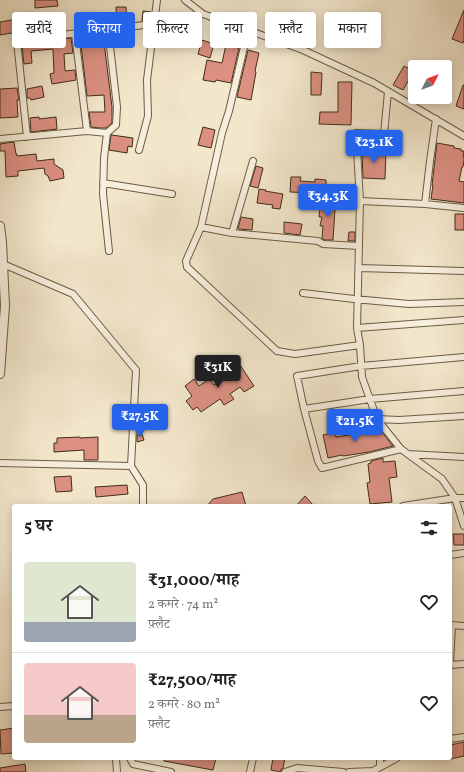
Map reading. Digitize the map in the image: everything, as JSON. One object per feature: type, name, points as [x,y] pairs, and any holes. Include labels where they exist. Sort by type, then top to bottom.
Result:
[{"type":"street","points":[[156,12],[157,0]]},
{"type":"street","points":[[185,0],[204,14],[210,16]]},
{"type":"street","points":[[257,33],[303,50],[374,83],[464,136]]},
{"type":"street","points":[[27,137],[17,41],[74,34]]},
{"type":"street","points":[[77,48],[87,131]]},
{"type":"street","points":[[109,251],[103,194],[104,158],[107,133],[116,125],[116,107],[110,48]]},
{"type":"street","points":[[139,150],[148,116],[147,80],[151,48]]},
{"type":"street","points":[[244,48],[229,111],[222,133],[202,227],[186,261],[187,267],[277,351],[295,354],[360,345]]},
{"type":"street","points":[[388,92],[384,134],[356,133],[360,201],[357,328],[360,345],[362,377],[377,419],[401,449],[442,479],[455,498],[464,526]]},
{"type":"street","points":[[425,204],[436,119]]},
{"type":"street","points":[[0,140],[87,131],[107,133]]},
{"type":"street","points":[[232,233],[253,160]]},
{"type":"street","points":[[104,183],[172,194]]},
{"type":"street","points":[[360,201],[425,204],[464,208]]},
{"type":"street","points":[[0,226],[5,306],[0,374]]},
{"type":"street","points":[[202,227],[232,233],[318,241],[323,244],[359,246]]},
{"type":"street","points":[[3,264],[73,294],[136,370],[131,466],[143,485],[143,504]]},
{"type":"street","points":[[359,268],[464,271]]},
{"type":"street","points":[[303,293],[409,304],[464,302]]},
{"type":"street","points":[[357,328],[464,320]]},
{"type":"street","points":[[401,449],[322,468],[318,461],[297,376],[361,366],[464,357]]},
{"type":"street","points":[[304,409],[370,399],[464,391]]},
{"type":"street","points":[[377,419],[399,420],[464,416]]},
{"type":"street","points":[[408,454],[464,457]]},
{"type":"street","points":[[0,463],[131,466]]},
{"type":"street","points":[[416,504],[464,498]]},
{"type":"street","points":[[452,555],[464,553]]},
{"type":"street","points":[[452,625],[464,626]]},
{"type":"street","points":[[452,664],[464,664]]},
{"type":"street","points":[[0,707],[12,706]]},
{"type":"street","points":[[452,739],[464,737]]},
{"type":"street","points":[[116,760],[117,772]]},
{"type":"street","points":[[131,760],[133,764],[171,772]]},
{"type":"street","points":[[250,772],[252,760]]},
{"type":"street","points":[[380,760],[380,767]]},
{"type":"street","points":[[349,772],[373,771],[393,760]]},
{"type":"street","points":[[284,772],[297,768],[343,772]]},
{"type":"building","points":[[35,0],[57,0],[58,6],[35,8]]},
{"type":"building","points":[[116,7],[126,7],[126,12],[116,12]]},
{"type":"building","points":[[464,10],[464,40],[463,43],[452,39]]},
{"type":"building","points":[[12,20],[12,33],[0,35],[0,22]]},
{"type":"building","points":[[71,38],[73,53],[64,54],[65,71],[75,70],[76,80],[52,84],[50,74],[54,73],[53,49],[31,51],[32,63],[24,64],[22,48],[66,48],[66,39]]},
{"type":"building","points":[[202,40],[210,43],[210,48],[213,48],[210,58],[198,54],[200,48],[202,48]]},
{"type":"building","points":[[81,48],[105,48],[112,107],[112,123],[106,128],[91,127],[89,112],[105,112],[104,95],[87,96]]},
{"type":"building","points":[[225,48],[239,48],[231,83],[216,80],[215,82],[203,80],[207,60],[222,63]]},
{"type":"building","points":[[248,50],[259,53],[251,100],[237,97]]},
{"type":"building","points":[[404,66],[408,68],[408,81],[403,90],[393,85]]},
{"type":"building","points":[[311,72],[322,73],[321,95],[311,95]]},
{"type":"building","points":[[338,82],[352,82],[351,125],[319,124],[320,112],[338,112]]},
{"type":"building","points":[[464,85],[464,109],[456,106]]},
{"type":"building","points":[[42,86],[44,97],[31,100],[30,98],[27,98],[27,89]]},
{"type":"building","points":[[17,88],[19,100],[17,100],[18,117],[0,118],[0,89]]},
{"type":"building","points":[[39,117],[39,119],[56,117],[57,129],[31,132],[30,118]]},
{"type":"building","points":[[203,127],[215,130],[211,148],[198,145]]},
{"type":"building","points":[[111,135],[133,138],[132,147],[128,146],[127,153],[109,150]]},
{"type":"building","points":[[14,142],[17,156],[36,154],[37,161],[54,159],[54,164],[63,170],[64,178],[50,181],[48,176],[45,174],[44,168],[18,171],[18,176],[6,177],[5,151],[0,151],[0,144]]},
{"type":"building","points":[[437,143],[454,146],[454,148],[464,151],[463,167],[459,181],[464,182],[464,203],[431,199]]},
{"type":"building","points":[[362,150],[386,151],[385,179],[363,178]]},
{"type":"building","points":[[256,166],[263,168],[258,188],[250,186]]},
{"type":"building","points":[[291,177],[301,177],[300,181],[315,182],[315,179],[326,180],[326,194],[290,192]]},
{"type":"building","points":[[259,189],[283,194],[280,209],[272,208],[273,205],[257,203]]},
{"type":"building","points":[[321,199],[337,200],[333,240],[324,240],[322,238],[323,226],[320,226],[322,217],[319,217]]},
{"type":"building","points":[[455,214],[464,214],[464,230],[455,230]]},
{"type":"building","points":[[241,217],[253,219],[252,230],[238,229]]},
{"type":"building","points":[[284,222],[302,224],[300,235],[284,233]]},
{"type":"building","points":[[349,232],[355,232],[355,241],[348,241]]},
{"type":"building","points":[[238,362],[254,386],[244,392],[240,387],[230,394],[234,399],[224,405],[220,399],[201,412],[197,407],[193,410],[186,401],[192,396],[185,386],[194,379],[199,386],[209,379],[214,385],[229,374],[228,373],[230,372],[228,368]]},
{"type":"building","points":[[380,430],[393,446],[369,452],[328,458],[323,435],[335,432],[336,437]]},
{"type":"building","points":[[142,434],[144,440],[137,442],[137,435]]},
{"type":"building","points":[[98,437],[98,460],[84,460],[84,450],[54,452],[54,443],[57,443],[57,438]]},
{"type":"building","points":[[383,458],[383,462],[395,461],[397,477],[389,478],[392,502],[370,504],[367,483],[370,482],[368,464],[371,463],[371,461]]},
{"type":"building","points":[[71,476],[72,491],[56,492],[54,477]]},
{"type":"building","points":[[127,485],[128,494],[96,497],[95,487]]},
{"type":"building","points":[[242,492],[245,504],[209,504],[213,499]]},
{"type":"building","points":[[305,496],[312,504],[298,504]]},
{"type":"building","points":[[453,534],[464,534],[464,545],[454,545]]},
{"type":"building","points":[[12,728],[12,753],[1,754],[0,730]]},
{"type":"building","points":[[464,742],[464,756],[452,759],[452,745]]},
{"type":"building","points":[[164,760],[216,760],[213,770]]},
{"type":"building","points":[[273,760],[285,760],[281,772],[271,770]]},
{"type":"building","points":[[25,764],[26,772],[0,772],[0,768]]}]
